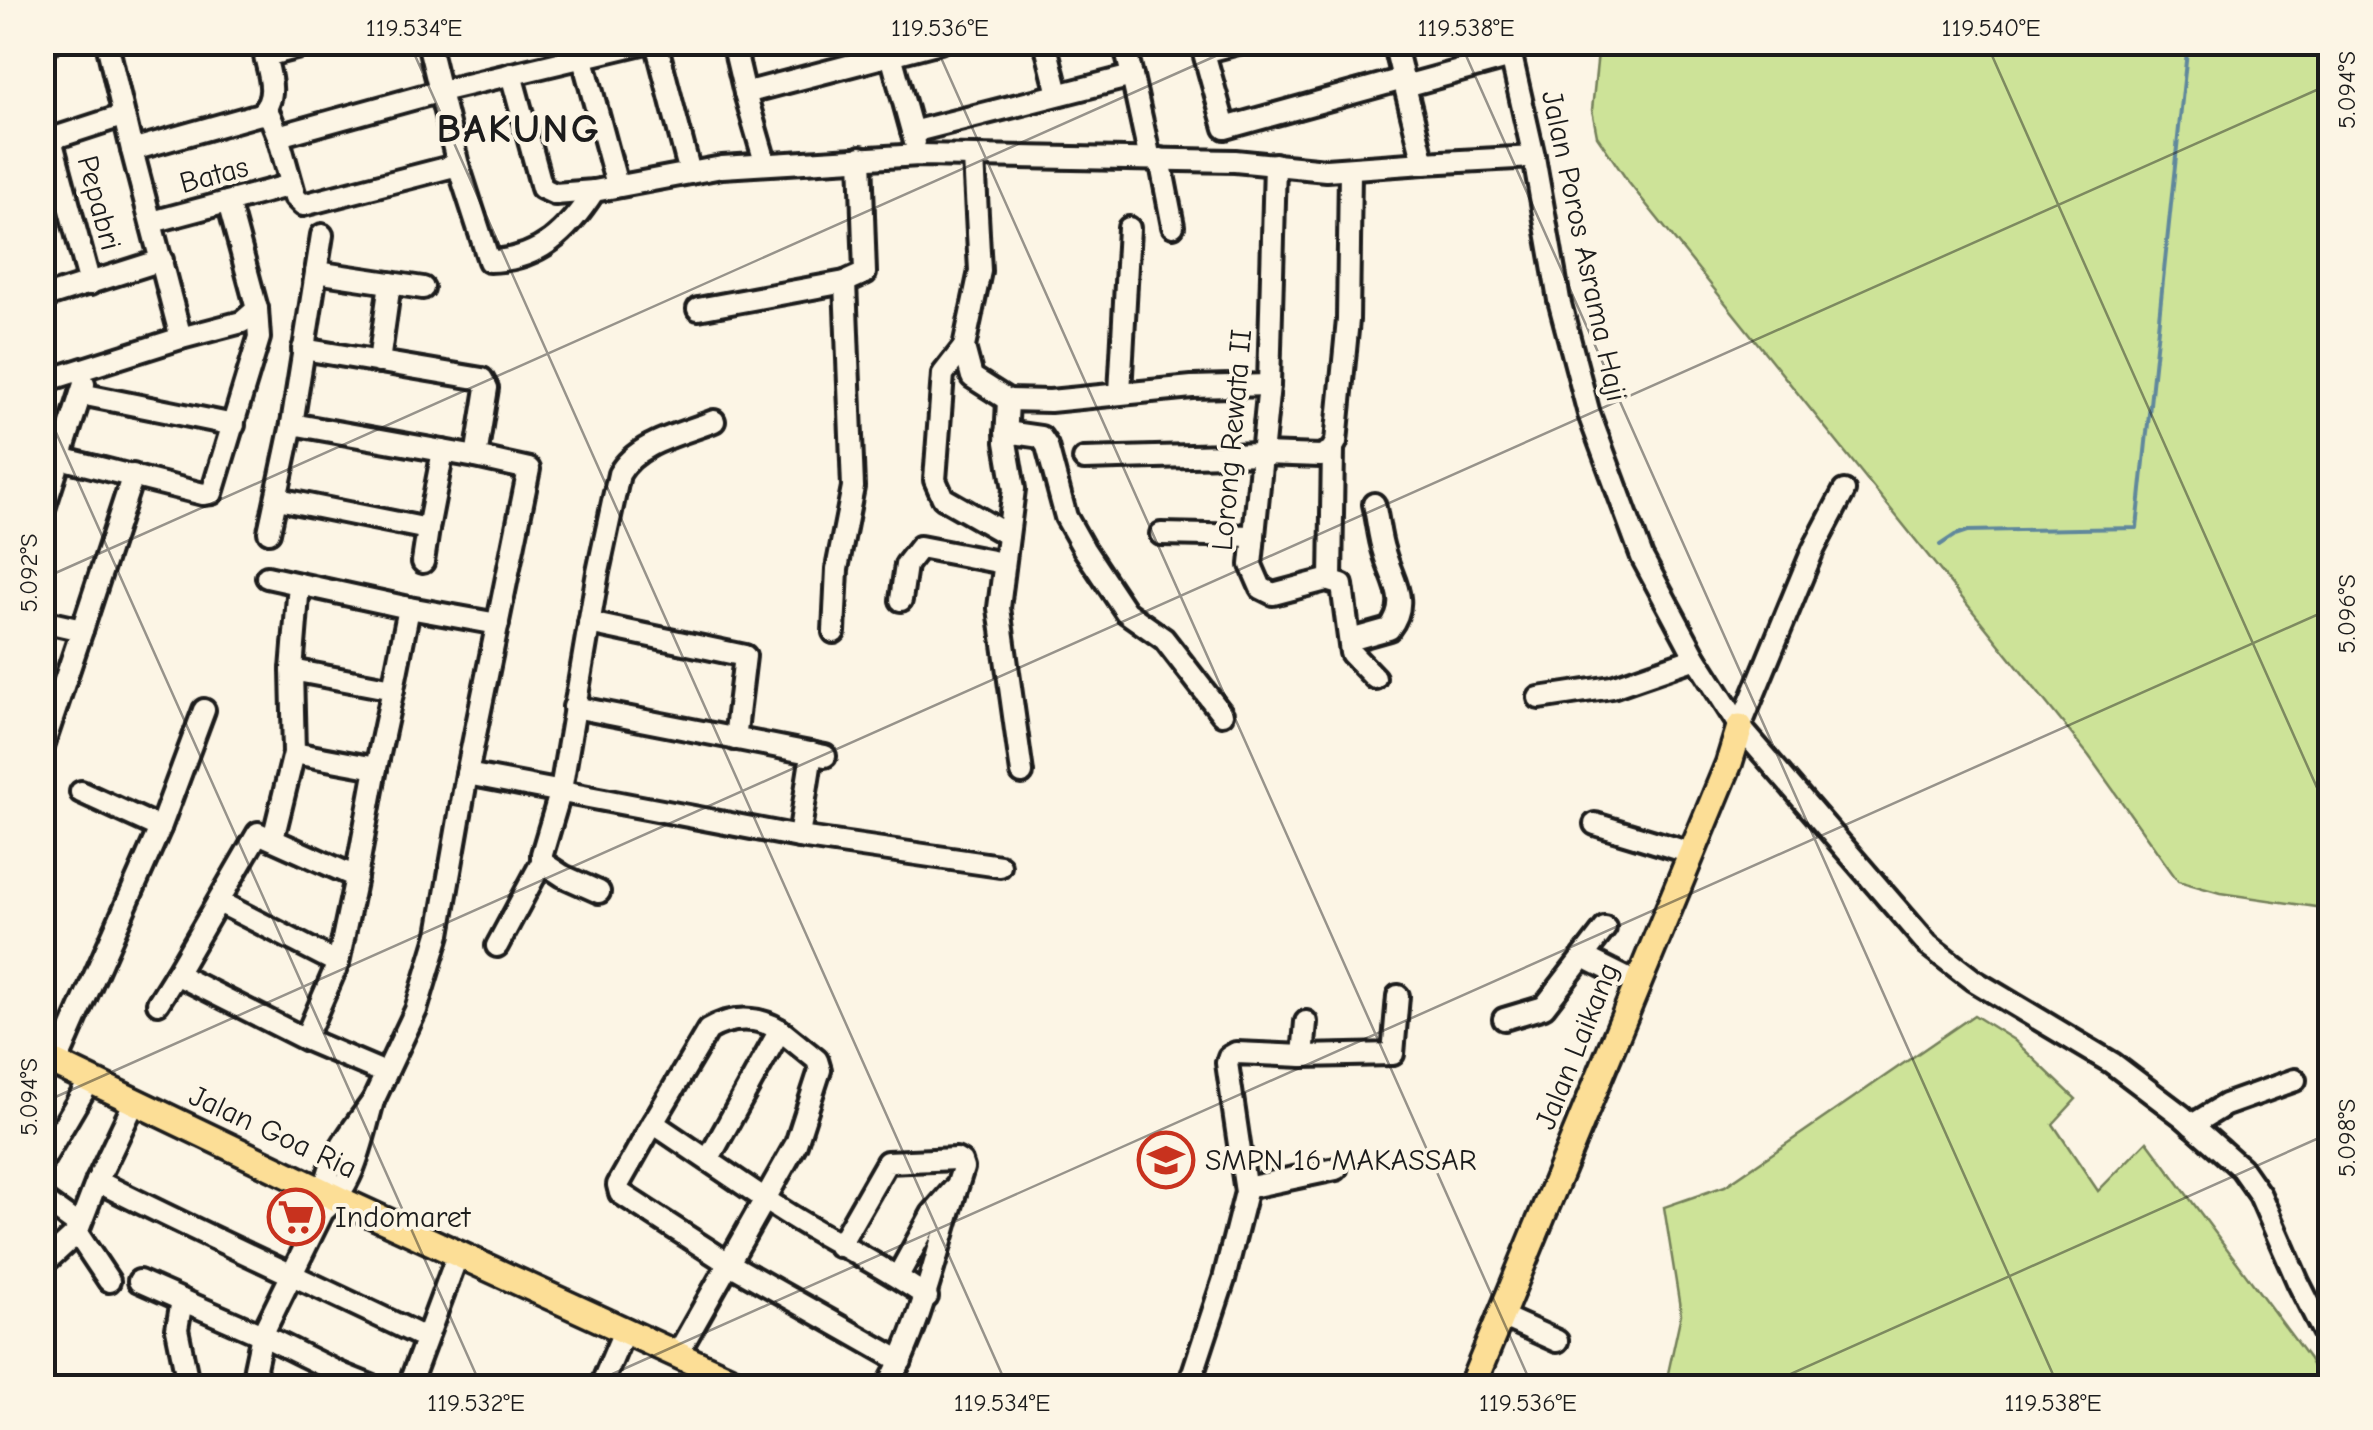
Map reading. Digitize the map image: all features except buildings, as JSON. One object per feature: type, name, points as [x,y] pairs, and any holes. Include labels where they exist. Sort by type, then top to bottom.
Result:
[{"type":"main road","name":"Jalan Laikang","points":[[1470,1388],[1729,763],[1740,727]]},
{"type":"main road","name":"Jalan Goa Ria","points":[[49,1060],[328,1200],[458,1254],[750,1388]]},
{"type":"street","points":[[42,44],[51,42]]},
{"type":"street","points":[[260,114],[271,97],[263,49],[320,42]]},
{"type":"street","points":[[428,42],[458,165],[489,261],[542,250],[577,218],[594,191]]},
{"type":"street","points":[[278,136],[441,91],[647,42]]},
{"type":"street","points":[[656,42],[690,173]]},
{"type":"street","points":[[733,42],[764,162]]},
{"type":"street","points":[[745,94],[889,49],[940,42]]},
{"type":"street","points":[[1045,42],[1058,94]]},
{"type":"street","points":[[1124,42],[1173,226]]},
{"type":"street","points":[[1235,161],[1202,47],[1242,42]]},
{"type":"street","points":[[1394,42],[1424,163]]},
{"type":"street","points":[[107,43],[122,116],[181,338]]},
{"type":"street","points":[[889,49],[919,155]]},
{"type":"street","points":[[1225,128],[1510,50]]},
{"type":"street","name":"Jalan Poros Asrama Haji","points":[[1510,50],[1534,157],[1552,272],[1589,414],[1634,539],[1696,658],[1740,727],[1939,955],[1973,980],[2112,1063],[2241,1168],[2253,1184],[2330,1344]]},
{"type":"street","points":[[583,59],[618,185]]},
{"type":"street","points":[[511,74],[542,188],[555,194],[764,162],[861,157],[1235,161],[1350,170],[1534,157]]},
{"type":"street","points":[[912,132],[1132,76]]},
{"type":"street","points":[[132,150],[260,114],[270,116],[295,197],[308,206],[458,165]]},
{"type":"street","points":[[46,140],[122,116]]},
{"type":"street","name":"Pepabri","points":[[46,140],[90,284]]},
{"type":"street","points":[[698,309],[845,282],[866,271],[861,157]]},
{"type":"street","points":[[974,158],[980,271],[964,347],[944,374],[935,480],[944,498],[1008,535]]},
{"type":"street","name":"Lorong Rewata II","points":[[1275,164],[1270,385],[1251,566],[1256,582],[1266,592],[1290,592],[1331,580]]},
{"type":"street","points":[[1350,170],[1348,320],[1334,449],[1331,580],[1342,585],[1354,659],[1375,678]]},
{"type":"street","name":"Batas","points":[[152,222],[291,185]]},
{"type":"street","points":[[60,458],[212,493],[258,338],[257,309],[228,202]]},
{"type":"street","points":[[1120,393],[1128,228]]},
{"type":"street","points":[[269,532],[292,424],[322,235]]},
{"type":"street","points":[[42,298],[162,260]]},
{"type":"street","points":[[316,272],[423,288]]},
{"type":"street","points":[[834,632],[837,568],[854,487],[845,282]]},
{"type":"street","points":[[379,362],[390,284]]},
{"type":"street","points":[[44,376],[88,369],[242,322],[257,309]]},
{"type":"street","points":[[964,347],[972,376],[1008,400],[1050,401],[1270,385]]},
{"type":"street","points":[[304,348],[482,380],[487,388],[476,457]]},
{"type":"street","points":[[42,515],[88,369]]},
{"type":"street","points":[[80,394],[234,425]]},
{"type":"street","points":[[1008,400],[1006,432],[1014,489],[999,608],[1022,772]]},
{"type":"street","points":[[496,946],[542,862],[561,790],[589,623],[622,468],[642,449],[714,421]]},
{"type":"street","points":[[260,1388],[255,1368],[262,1335],[328,1200],[338,1148],[374,1102],[428,979],[528,469],[292,424]]},
{"type":"street","points":[[1006,432],[1041,438],[1066,516],[1084,549],[1126,612],[1164,639],[1222,714]]},
{"type":"street","points":[[1084,460],[1321,456],[1334,449]]},
{"type":"street","points":[[423,562],[443,451]]},
{"type":"street","points":[[42,749],[50,699],[82,630],[132,476]]},
{"type":"street","points":[[1740,727],[1813,550],[1844,491]]},
{"type":"street","points":[[278,499],[428,529]]},
{"type":"street","points":[[1350,640],[1389,629],[1401,606],[1374,504]]},
{"type":"street","points":[[1161,534],[1254,536]]},
{"type":"street","points":[[902,600],[906,565],[920,546],[1003,562]]},
{"type":"street","points":[[267,577],[498,624]]},
{"type":"street","points":[[273,839],[294,752],[292,670],[299,584]]},
{"type":"street","points":[[305,1039],[338,963],[409,608]]},
{"type":"street","points":[[42,621],[82,630]]},
{"type":"street","points":[[589,623],[745,656],[735,739]]},
{"type":"street","points":[[1539,698],[1612,687],[1696,658]]},
{"type":"street","points":[[292,670],[394,689]]},
{"type":"street","points":[[574,707],[819,754],[799,836]]},
{"type":"street","points":[[49,1060],[160,828],[204,710]]},
{"type":"street","points":[[294,752],[376,768]]},
{"type":"street","points":[[467,774],[799,836],[1000,866]]},
{"type":"street","points":[[81,792],[160,828]]},
{"type":"street","points":[[1595,824],[1690,853]]},
{"type":"street","points":[[158,1003],[254,836],[261,833],[356,877]]},
{"type":"street","points":[[542,862],[598,892]]},
{"type":"street","points":[[219,902],[338,963]]},
{"type":"street","points":[[1504,1019],[1544,1006],[1605,928]]},
{"type":"street","points":[[1584,958],[1638,984]]},
{"type":"street","points":[[176,974],[305,1039],[386,1073]]},
{"type":"street","points":[[1188,1388],[1224,1279],[1246,1188],[1229,1056],[1236,1052],[1303,1056],[1392,1054],[1398,996]]},
{"type":"street","points":[[678,1353],[728,1264],[796,1144],[820,1070],[817,1060],[780,1030],[758,1019],[711,1027],[617,1189],[728,1264],[901,1361]]},
{"type":"street","points":[[1303,1056],[1306,1022]]},
{"type":"street","points":[[708,1160],[780,1030]]},
{"type":"street","points":[[2192,1125],[2225,1105],[2294,1080]]},
{"type":"street","points":[[42,1162],[89,1082]]},
{"type":"street","points":[[42,1265],[77,1229],[134,1103]]},
{"type":"street","points":[[654,1122],[765,1199],[927,1297]]},
{"type":"street","points":[[840,1246],[887,1162],[956,1159],[963,1168],[927,1297],[886,1388]]},
{"type":"street","points":[[1246,1188],[1336,1169]]},
{"type":"street","points":[[97,1180],[220,1243],[425,1338]]},
{"type":"street","points":[[898,1276],[932,1214],[956,1188]]},
{"type":"street","points":[[42,1199],[77,1229],[109,1281]]},
{"type":"street","points":[[408,1388],[458,1254]]},
{"type":"street","points":[[139,1282],[262,1335],[334,1381],[376,1388]]},
{"type":"street","points":[[182,1300],[177,1329],[189,1388]]},
{"type":"street","points":[[1499,1315],[1556,1341]]},
{"type":"street","points":[[600,1388],[625,1329]]},
{"type":"green space","points":[[1599,43],[2330,43],[2330,909],[2220,893],[2178,881],[2089,756],[1629,183],[1597,136],[1592,110]]},
{"type":"green space","points":[[1974,1015],[2014,1040],[2076,1099],[2053,1124],[2098,1191],[2147,1141],[2309,1359],[2323,1387],[1665,1387],[1681,1314],[1664,1207],[1725,1186]]},
{"type":"waterway","points":[[1940,545],[1967,531],[2137,528],[2188,42]]},
{"type":"place","name":"SMPN 16 MAKASSAR","points":[[1166,1160]]},
{"type":"place","name":"Indomaret","points":[[296,1217]]},
{"type":"district","name":"BAKUNG","points":[[519,129]]}]
